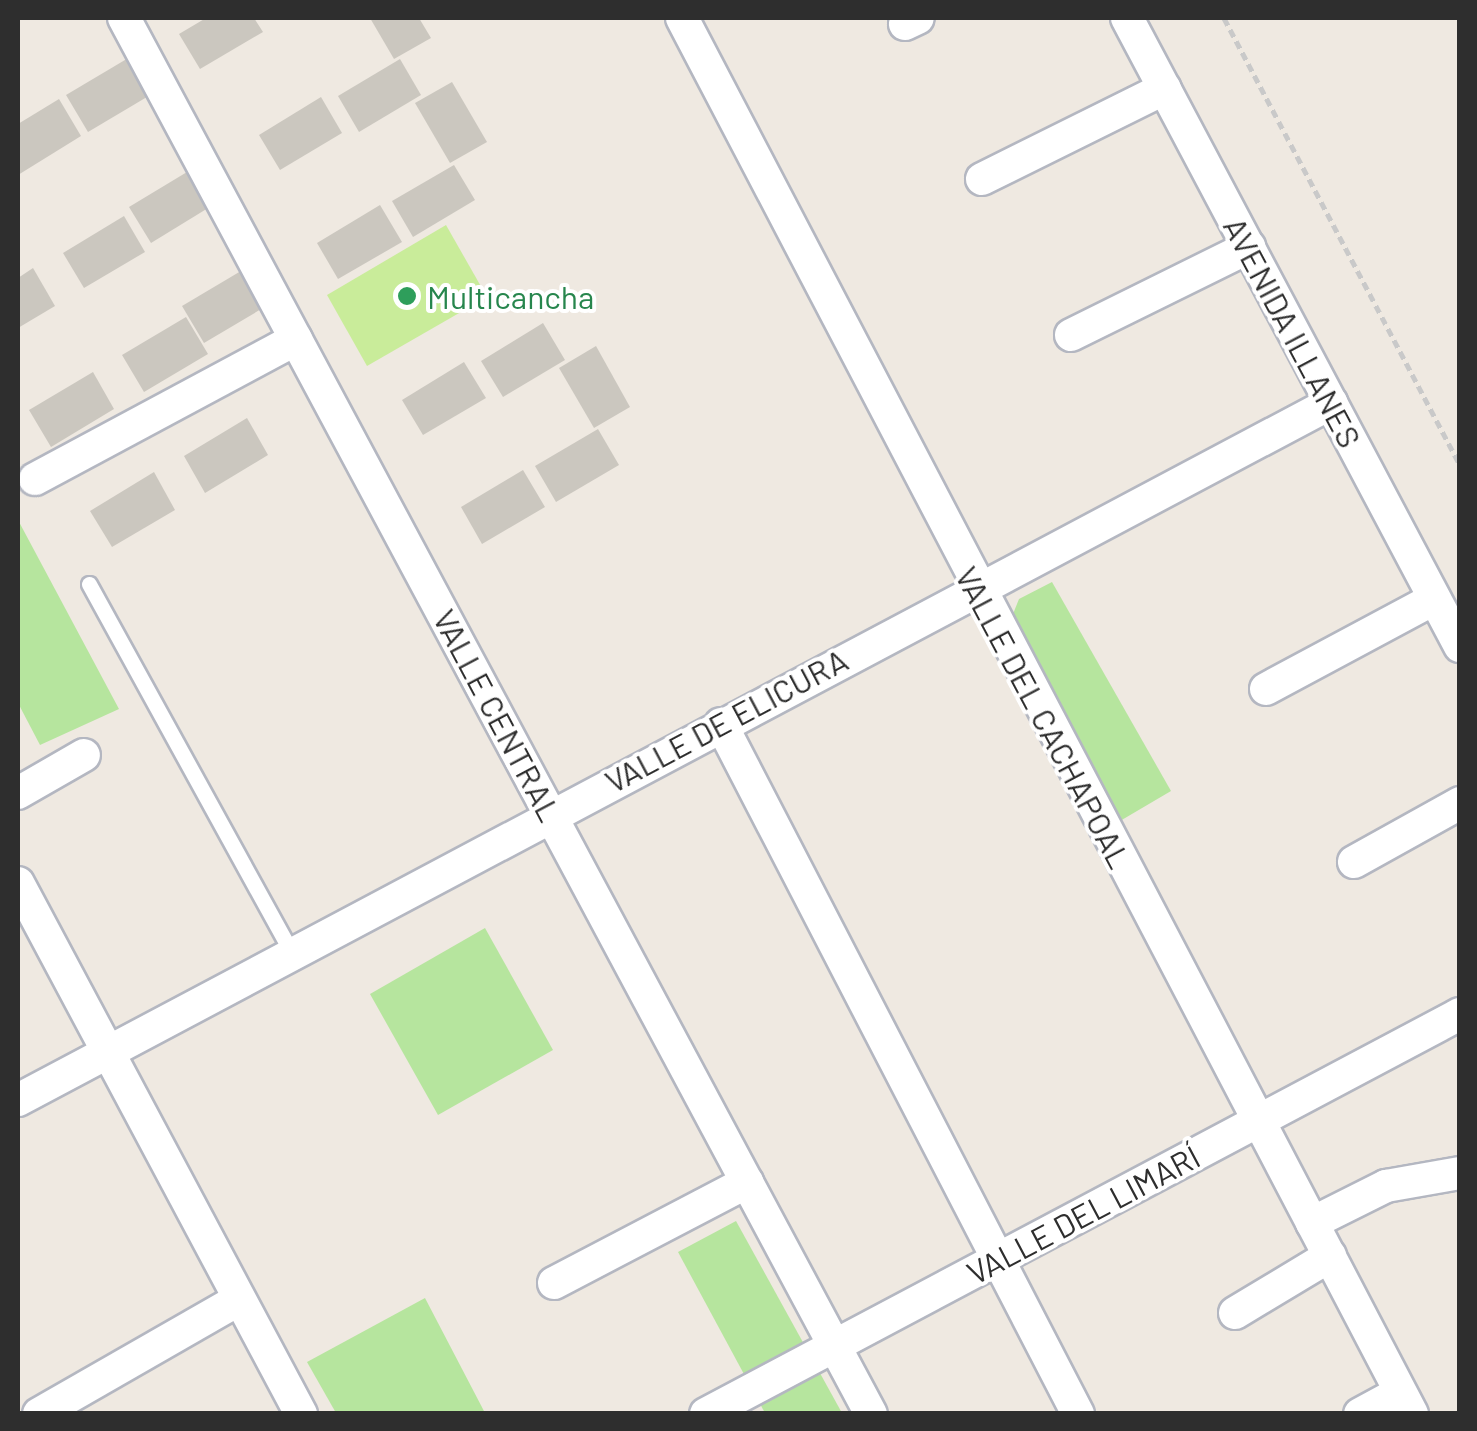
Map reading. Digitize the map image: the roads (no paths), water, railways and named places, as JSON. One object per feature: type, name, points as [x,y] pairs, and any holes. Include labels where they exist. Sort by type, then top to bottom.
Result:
[{"type":"street","name":"VALLE CENTRAL","points":[[124,18],[871,1414]]},
{"type":"street","name":"VALLE DEL CACHAPOAL","points":[[682,18],[974,590],[1261,1122],[1406,1403]]},
{"type":"street","name":"AVENIDA ILLANES","points":[[1127,18],[1460,646]]},
{"type":"street","points":[[982,179],[1165,88]]},
{"type":"street","points":[[1071,335],[1248,247]]},
{"type":"street","points":[[34,479],[296,338]]},
{"type":"street","name":"VALLE DE ELICURA","points":[[18,1100],[550,812],[1330,402]]},
{"type":"street","points":[[1266,689],[1434,599]]},
{"type":"street","points":[[721,724],[994,1260],[1078,1414]]},
{"type":"street","points":[[18,793],[84,756]]},
{"type":"street","points":[[1354,862],[1460,803]]},
{"type":"street","points":[[18,883],[300,1414]]},
{"type":"street","name":"VALLE DEL LIMARÍ","points":[[706,1414],[1460,1014]]},
{"type":"street","points":[[1312,1223],[1386,1186],[1460,1174]]},
{"type":"street","points":[[554,1283],[747,1182]]},
{"type":"street","points":[[1235,1312],[1330,1256]]},
{"type":"street","points":[[39,1414],[238,1300]]},
{"type":"street","points":[[1360,1414],[1406,1403]]},
{"type":"lane","points":[[89,584],[292,953]]},
{"type":"place","name":"Multicancha","points":[[407,296]]}]
